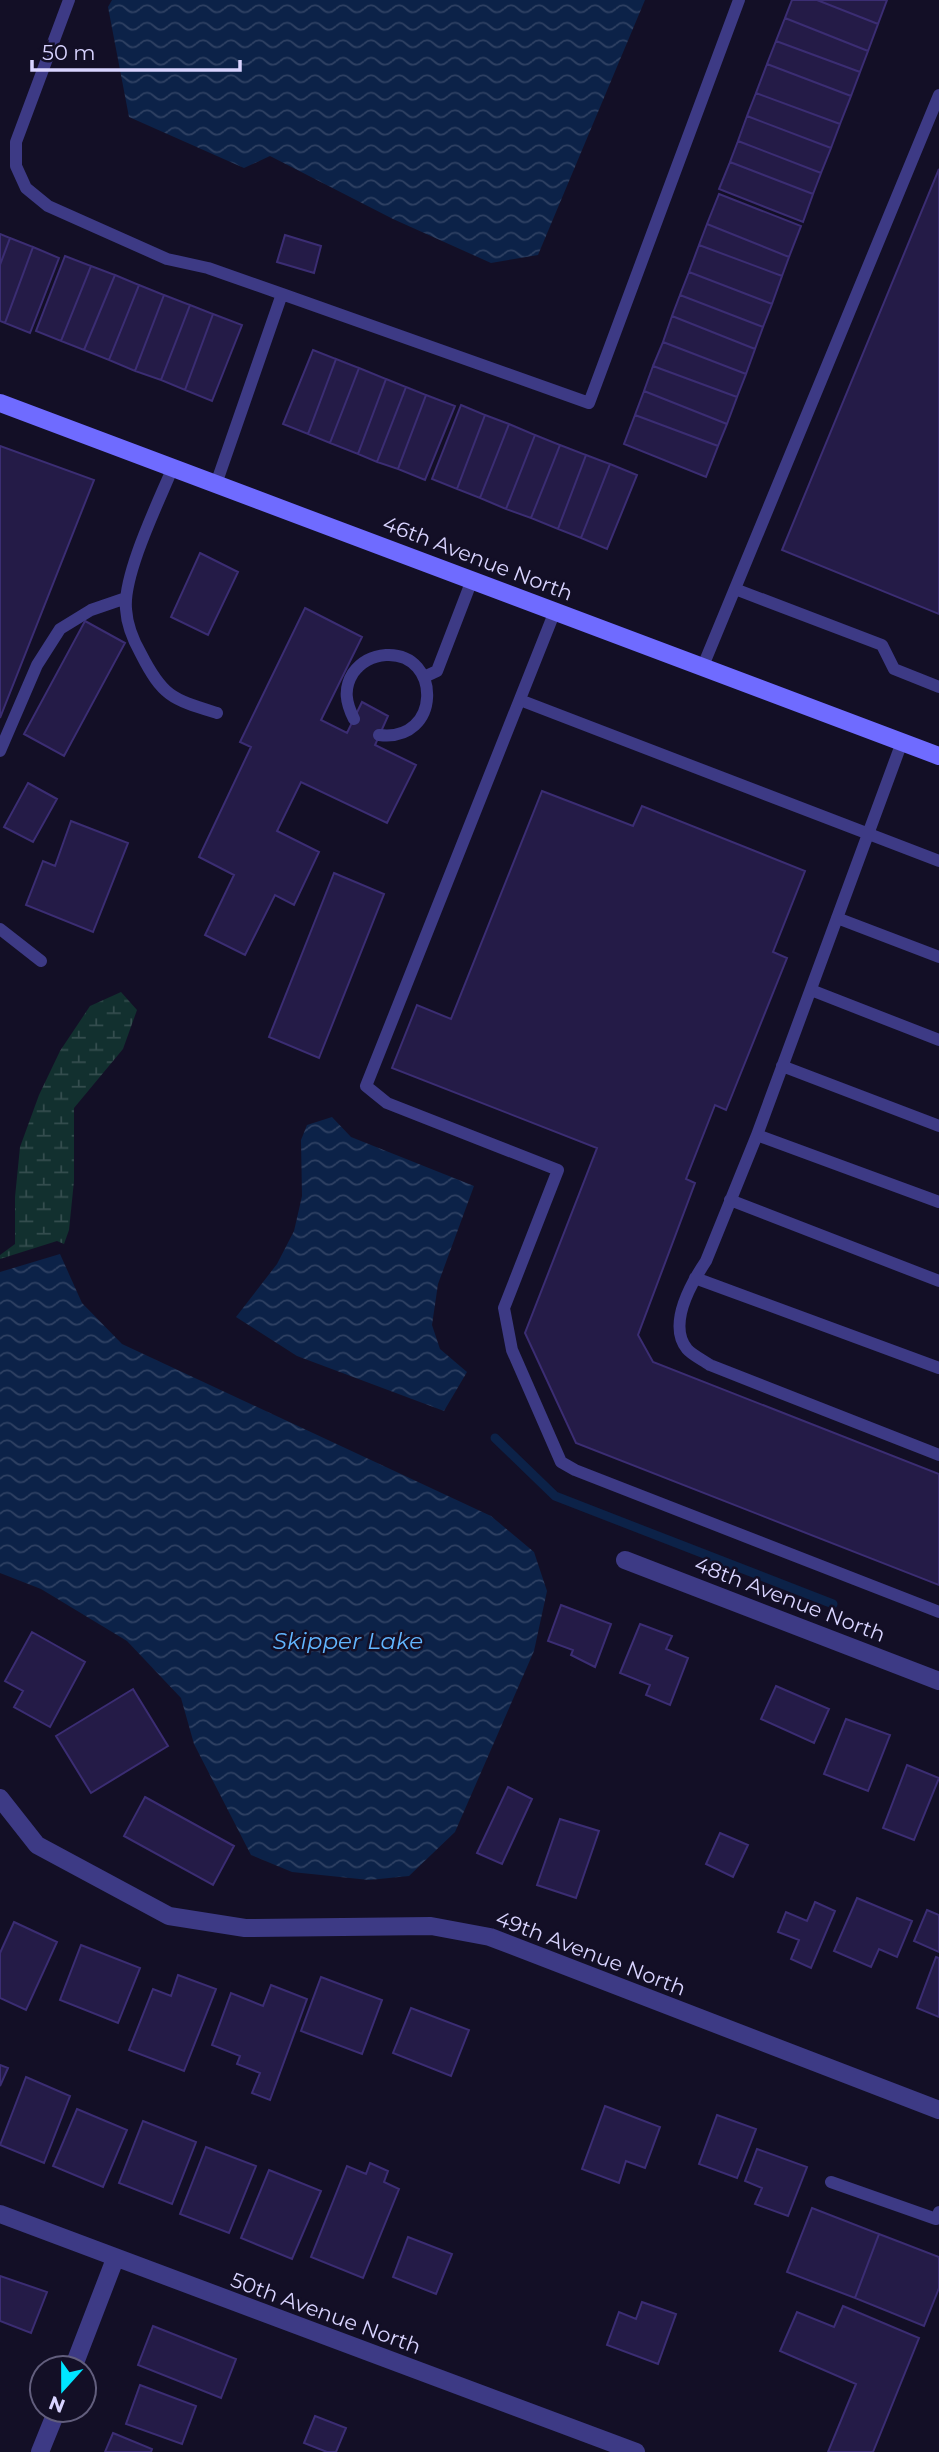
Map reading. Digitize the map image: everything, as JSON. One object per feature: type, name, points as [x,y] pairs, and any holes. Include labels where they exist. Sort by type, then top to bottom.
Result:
[{"type":"street","name":"46th Avenue North","points":[[0,402],[939,756]]},
{"type":"street","name":"48th Avenue North","points":[[625,1560],[939,1681]]},
{"type":"street","name":"49th Avenue North","points":[[0,1798],[37,1845],[169,1916],[245,1928],[431,1926],[490,1937],[939,2110]]},
{"type":"street","name":"50th Avenue North","points":[[0,2214],[636,2452]]},
{"type":"street","points":[[78,2354],[115,2259]]},
{"type":"street","points":[[40,2452],[51,2424]]},
{"type":"lane","points":[[69,0],[16,142],[16,166],[26,188],[48,206],[139,249],[167,259],[208,268],[589,403],[739,0]]},
{"type":"lane","points":[[703,666],[939,94]]},
{"type":"lane","points":[[216,484],[282,294]]},
{"type":"lane","points":[[173,467],[134,567],[126,598],[127,621],[135,643],[156,682],[165,692],[187,704],[217,713]]},
{"type":"lane","points":[[424,677],[437,671],[472,580]]},
{"type":"lane","points":[[735,589],[882,645],[894,669],[939,687]]},
{"type":"lane","points":[[0,751],[37,666],[60,629],[91,610],[126,598]]},
{"type":"lane","points":[[555,611],[366,1086],[387,1102],[558,1170],[504,1308],[512,1350],[561,1462],[575,1470],[939,1612]]},
{"type":"lane","points":[[354,719],[346,694],[355,670],[366,661],[391,655],[415,666],[424,677],[428,690],[427,704],[422,716],[413,727],[402,734],[379,735]]},
{"type":"lane","points":[[520,700],[939,861]]},
{"type":"lane","points":[[902,742],[757,1135],[706,1261],[695,1278],[681,1312],[681,1335],[687,1349],[710,1365],[939,1455]]},
{"type":"lane","points":[[837,918],[939,957]]},
{"type":"lane","points":[[0,929],[41,961]]},
{"type":"lane","points":[[811,990],[939,1040]]},
{"type":"lane","points":[[782,1066],[939,1126]]},
{"type":"lane","points":[[757,1135],[939,1202]]},
{"type":"lane","points":[[730,1200],[939,1281]]},
{"type":"lane","points":[[695,1278],[939,1368]]},
{"type":"lane","points":[[831,2182],[936,2219],[939,2212]]},
{"type":"green space","points":[[121,992],[137,1010],[123,1049],[74,1108],[74,1181],[69,1230],[64,1244],[57,1241],[0,1259],[0,1255],[15,1244],[15,1197],[20,1147],[39,1095],[60,1051],[90,1006]]},
{"type":"water","points":[[112,0],[645,0],[538,255],[491,263],[393,219],[270,156],[244,168],[129,117],[108,7]]},
{"type":"water","points":[[332,1117],[351,1137],[474,1186],[438,1284],[432,1325],[440,1349],[467,1372],[444,1411],[297,1356],[236,1317],[277,1264],[294,1231],[302,1196],[301,1140],[307,1125]]},
{"type":"water","name":"Skipper Lake","points":[[60,1254],[82,1303],[122,1344],[491,1516],[534,1552],[547,1591],[534,1651],[455,1832],[409,1876],[369,1880],[292,1872],[251,1855],[194,1744],[181,1698],[127,1641],[41,1589],[0,1573],[0,1272]]},
{"type":"building","points":[[792,0],[817,0],[878,24],[868,51],[785,18]]},
{"type":"building","points":[[817,0],[887,0],[878,24]]},
{"type":"building","points":[[785,18],[868,51],[860,72],[776,41]]},
{"type":"building","points":[[776,41],[860,72],[851,96],[767,64]]},
{"type":"building","points":[[767,64],[851,96],[840,124],[756,93]]},
{"type":"building","points":[[756,93],[840,124],[831,148],[747,116]]},
{"type":"building","points":[[747,116],[831,148],[821,173],[738,141]]},
{"type":"building","points":[[738,141],[821,173],[813,194],[730,162]]},
{"type":"building","points":[[730,162],[813,194],[803,222],[719,189]]},
{"type":"building","points":[[939,169],[939,614],[782,550]]},
{"type":"building","points":[[719,194],[801,226],[789,257],[707,224]]},
{"type":"building","points":[[707,224],[789,257],[782,276],[699,245]]},
{"type":"building","points":[[0,234],[10,238],[0,265]]},
{"type":"building","points":[[285,235],[321,246],[314,273],[277,262]]},
{"type":"building","points":[[10,238],[33,247],[5,323],[0,321],[0,265]]},
{"type":"building","points":[[699,245],[782,276],[772,304],[689,272]]},
{"type":"building","points":[[33,247],[59,258],[30,333],[5,323]]},
{"type":"building","points":[[65,256],[91,266],[61,341],[36,331]]},
{"type":"building","points":[[91,266],[115,275],[84,350],[61,341]]},
{"type":"building","points":[[689,272],[772,304],[763,327],[680,295]]},
{"type":"building","points":[[115,275],[139,285],[109,360],[84,350]]},
{"type":"building","points":[[139,285],[164,295],[135,371],[109,360]]},
{"type":"building","points":[[164,295],[190,305],[161,380],[135,371]]},
{"type":"building","points":[[680,295],[763,327],[755,349],[672,316]]},
{"type":"building","points":[[190,305],[213,314],[185,390],[161,380]]},
{"type":"building","points":[[213,314],[242,325],[212,401],[185,390]]},
{"type":"building","points":[[672,316],[755,349],[746,374],[663,342]]},
{"type":"building","points":[[663,342],[746,374],[737,397],[653,366]]},
{"type":"building","points":[[313,350],[336,359],[308,434],[283,424]]},
{"type":"building","points":[[336,359],[359,368],[330,443],[308,434]]},
{"type":"building","points":[[653,366],[737,397],[727,424],[644,391]]},
{"type":"building","points":[[359,368],[386,379],[358,454],[330,443]]},
{"type":"building","points":[[386,379],[406,387],[377,462],[358,454]]},
{"type":"building","points":[[406,387],[426,395],[398,469],[377,462]]},
{"type":"building","points":[[644,391],[727,424],[718,446],[635,415]]},
{"type":"building","points":[[426,395],[455,406],[425,480],[398,469]]},
{"type":"building","points":[[461,405],[485,415],[457,489],[432,479]]},
{"type":"building","points":[[485,415],[509,424],[480,498],[457,489]]},
{"type":"building","points":[[635,415],[718,446],[706,477],[624,444]]},
{"type":"building","points":[[509,424],[535,435],[506,509],[480,498]]},
{"type":"building","points":[[535,435],[560,445],[531,518],[506,509]]},
{"type":"building","points":[[560,445],[586,455],[558,529],[531,518]]},
{"type":"building","points":[[0,446],[94,480],[0,718]]},
{"type":"building","points":[[586,455],[610,464],[581,538],[558,529]]},
{"type":"building","points":[[610,464],[637,475],[607,549],[581,538]]},
{"type":"building","points":[[200,553],[238,572],[208,635],[171,617]]},
{"type":"building","points":[[305,608],[362,637],[321,720],[347,733],[362,702],[388,716],[375,745],[416,765],[387,823],[301,782],[277,831],[319,852],[294,905],[275,895],[245,955],[205,935],[234,875],[199,857],[251,747],[240,742]]},
{"type":"building","points":[[85,621],[125,643],[64,756],[24,734]]},
{"type":"building","points":[[28,783],[57,799],[33,842],[4,827]]},
{"type":"building","points":[[542,791],[633,826],[642,806],[805,871],[773,952],[787,958],[726,1110],[715,1105],[686,1179],[695,1183],[638,1335],[653,1362],[939,1474],[939,1585],[576,1443],[525,1333],[597,1148],[392,1068],[417,1005],[451,1019]]},
{"type":"building","points":[[71,821],[128,843],[93,932],[26,905],[43,861],[55,866]]},
{"type":"building","points":[[334,873],[384,894],[319,1058],[269,1037]]},
{"type":"building","points":[[561,1605],[611,1624],[595,1667],[571,1655],[573,1650],[548,1641]]},
{"type":"building","points":[[640,1624],[672,1636],[666,1649],[688,1658],[670,1705],[646,1695],[650,1685],[620,1673]]},
{"type":"building","points":[[32,1632],[85,1662],[50,1727],[14,1707],[23,1691],[5,1681]]},
{"type":"building","points":[[776,1686],[829,1709],[814,1743],[761,1719]]},
{"type":"building","points":[[133,1689],[168,1746],[91,1793],[56,1736]]},
{"type":"building","points":[[846,1719],[890,1735],[868,1791],[824,1774]]},
{"type":"building","points":[[907,1765],[939,1778],[914,1840],[883,1828]]},
{"type":"building","points":[[508,1787],[532,1799],[502,1864],[477,1853]]},
{"type":"building","points":[[145,1797],[234,1846],[213,1885],[124,1836]]},
{"type":"building","points":[[560,1819],[599,1831],[576,1898],[537,1885]]},
{"type":"building","points":[[720,1833],[748,1845],[733,1877],[706,1864]]},
{"type":"building","points":[[857,1898],[912,1921],[897,1957],[879,1949],[871,1967],[834,1951]]},
{"type":"building","points":[[815,1902],[835,1911],[811,1968],[791,1959],[799,1940],[778,1932],[786,1912],[807,1921]]},
{"type":"building","points":[[927,1910],[939,1915],[939,1952],[914,1941]]},
{"type":"building","points":[[14,1922],[57,1942],[26,2010],[0,1998],[0,1953]]},
{"type":"building","points":[[81,1945],[140,1968],[118,2023],[60,2000]]},
{"type":"building","points":[[936,1957],[939,1958],[939,2017],[917,2008]]},
{"type":"building","points":[[178,1975],[216,1989],[184,2071],[129,2050],[153,1989],[171,1996]]},
{"type":"building","points":[[321,1977],[382,2000],[362,2054],[301,2031]]},
{"type":"building","points":[[271,1985],[307,1999],[270,2100],[252,2093],[260,2073],[237,2064],[240,2056],[212,2045],[231,1993],[263,2006]]},
{"type":"building","points":[[411,2008],[469,2030],[451,2076],[393,2053]]},
{"type":"building","points":[[0,2065],[8,2068],[0,2086]]},
{"type":"building","points":[[26,2077],[70,2096],[44,2163],[0,2145]]},
{"type":"building","points":[[605,2106],[660,2127],[645,2168],[626,2161],[619,2183],[582,2169]]},
{"type":"building","points":[[77,2109],[127,2130],[103,2187],[53,2166]]},
{"type":"building","points":[[717,2115],[756,2129],[737,2178],[699,2164]]},
{"type":"building","points":[[143,2121],[196,2142],[172,2204],[119,2183]]},
{"type":"building","points":[[206,2147],[256,2166],[229,2233],[180,2214]]},
{"type":"building","points":[[757,2149],[807,2167],[788,2216],[755,2204],[762,2188],[745,2181]]},
{"type":"building","points":[[370,2163],[388,2171],[384,2182],[399,2189],[363,2278],[311,2257],[347,2166],[366,2174]]},
{"type":"building","points":[[269,2170],[321,2191],[292,2259],[241,2238]]},
{"type":"building","points":[[812,2208],[879,2234],[855,2298],[787,2272]]},
{"type":"building","points":[[879,2234],[939,2257],[939,2288],[924,2326],[855,2298]]},
{"type":"building","points":[[408,2237],[452,2254],[436,2294],[393,2277]]},
{"type":"building","points":[[0,2276],[47,2292],[31,2333],[0,2321]]},
{"type":"building","points":[[642,2302],[676,2314],[658,2364],[607,2345],[619,2312],[636,2319]]},
{"type":"building","points":[[843,2306],[919,2338],[873,2452],[828,2452],[856,2384],[780,2351],[797,2312],[834,2327]]},
{"type":"building","points":[[153,2326],[236,2359],[221,2398],[138,2365]]},
{"type":"building","points":[[140,2385],[196,2406],[182,2444],[126,2424]]},
{"type":"building","points":[[315,2416],[346,2428],[336,2452],[327,2452],[304,2443]]},
{"type":"building","points":[[113,2433],[152,2449],[151,2452],[105,2452]]},
{"type":"waterway","points":[[495,1438],[555,1496],[833,1604]]}]
